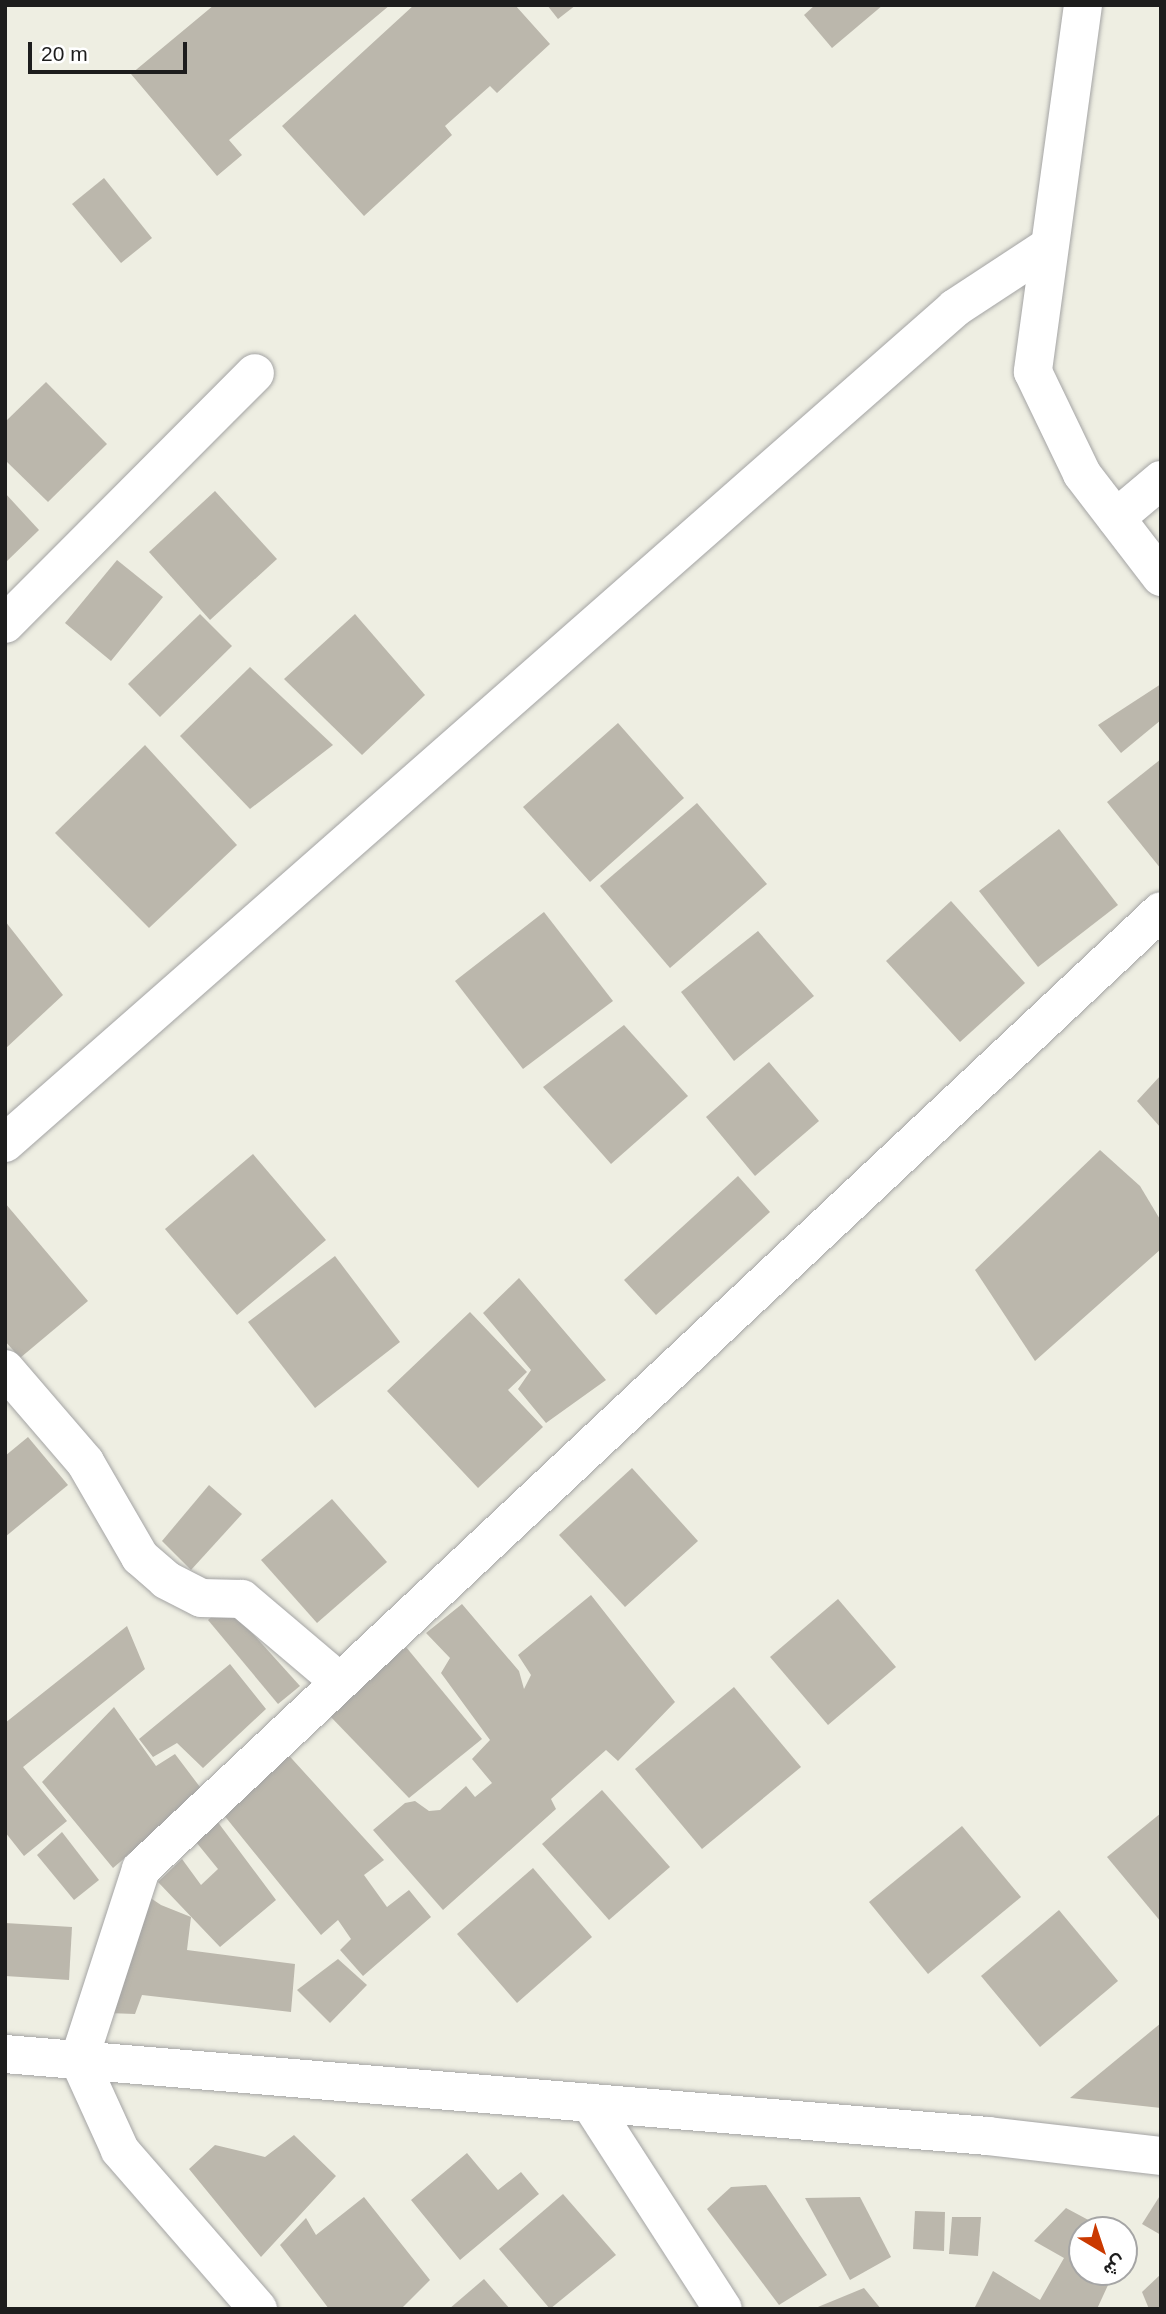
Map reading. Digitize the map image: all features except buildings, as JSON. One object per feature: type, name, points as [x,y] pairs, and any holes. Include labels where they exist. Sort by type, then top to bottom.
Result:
[{"type":"street","points":[[1083,5],[1033,372],[1082,474],[1161,577]]},
{"type":"street","points":[[5,1143],[955,308],[1048,247]]},
{"type":"street","points":[[5,624],[255,373]]},
{"type":"street","points":[[1116,519],[1161,480]]},
{"type":"street","points":[[258,2309],[120,2150],[79,2060],[141,1869],[1161,911]]},
{"type":"street","points":[[5,1369],[85,1462],[140,1557],[166,1580],[201,1598],[242,1599],[340,1682]]},
{"type":"street","points":[[5,2054],[590,2103],[1161,2156]]},
{"type":"street","points":[[590,2103],[723,2309]]}]
